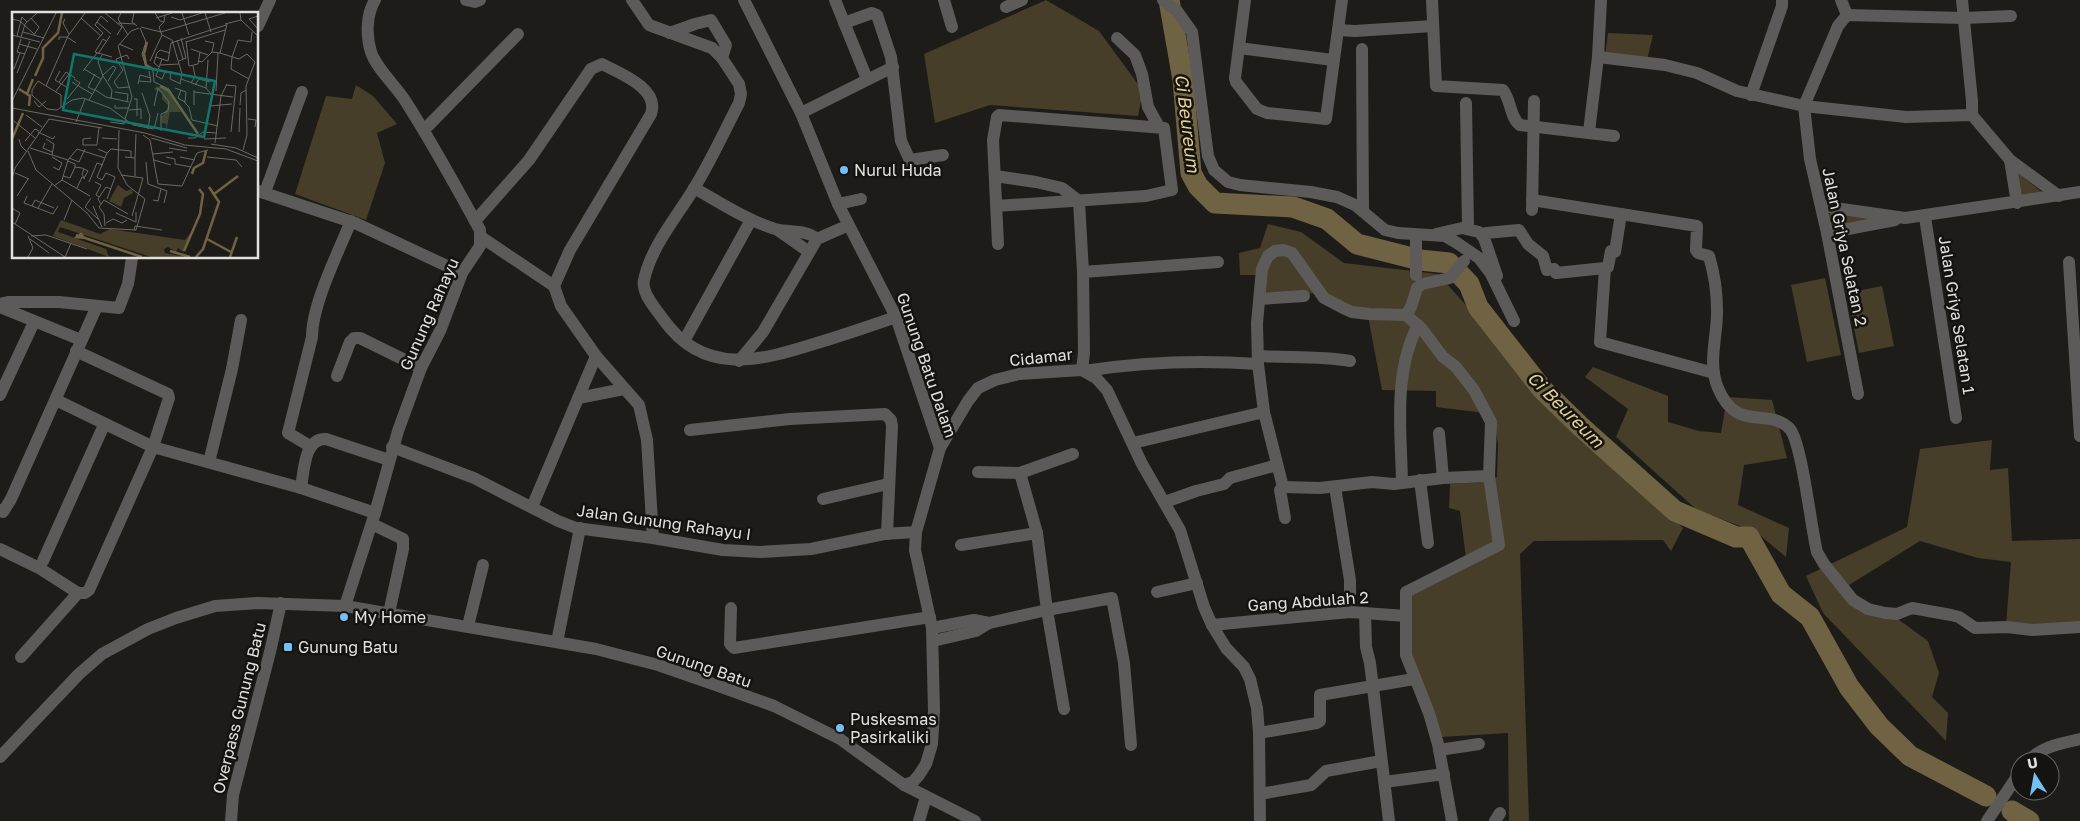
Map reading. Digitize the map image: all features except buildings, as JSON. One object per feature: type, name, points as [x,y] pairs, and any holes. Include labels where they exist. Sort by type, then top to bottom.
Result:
[{"type":"street","points":[[259,24],[270,0]]},
{"type":"street","points":[[374,0],[369,13],[368,27],[371,51],[424,130],[475,221],[481,237],[554,286],[561,306],[596,356],[639,405],[647,440],[653,538]]},
{"type":"street","points":[[466,0],[475,2],[480,0]]},
{"type":"street","points":[[632,0],[649,25],[712,48],[722,58],[739,84],[741,100],[694,188],[652,258],[643,286],[666,323],[684,341],[703,354],[719,359],[739,360],[776,355],[896,317]]},
{"type":"street","name":"Gunung Batu Dalam","points":[[744,0],[801,114],[838,204],[896,317],[940,448],[933,479],[916,532],[915,550],[932,629],[934,711],[932,744],[926,764],[919,775],[913,782],[904,785]]},
{"type":"street","points":[[835,0],[867,80]]},
{"type":"street","points":[[944,0],[952,27]]},
{"type":"street","points":[[1006,7],[1022,0]]},
{"type":"street","points":[[1163,0],[1177,11],[1189,26],[1194,38],[1208,156],[1210,164],[1217,174],[1228,182],[1240,185],[1324,194],[1355,205],[1385,230],[1416,238],[1454,229],[1468,228],[1479,232],[1484,238],[1501,291],[1514,321]]},
{"type":"street","points":[[1245,0],[1238,48],[1236,82],[1254,108],[1267,113],[1326,119],[1342,0]]},
{"type":"street","points":[[1432,0],[1436,86],[1504,90],[1508,95],[1516,122],[1520,125],[1532,128],[1589,132],[1614,136]]},
{"type":"street","points":[[1589,132],[1598,57],[1601,0]]},
{"type":"street","points":[[1751,95],[1782,6],[1782,0]]},
{"type":"street","points":[[1841,0],[1847,15]]},
{"type":"street","points":[[1962,0],[1972,114],[2010,160],[2059,196]]},
{"type":"street","points":[[844,23],[875,14],[888,46],[893,67],[901,140],[912,165],[943,154]]},
{"type":"street","points":[[1804,106],[1838,26],[1847,15]]},
{"type":"street","points":[[1847,15],[1964,18],[2011,16]]},
{"type":"street","points":[[670,33],[711,20],[726,45],[722,58]]},
{"type":"street","points":[[1338,30],[1355,31],[1433,26]]},
{"type":"street","points":[[424,130],[518,34]]},
{"type":"street","points":[[1116,38],[1135,55],[1142,74],[1148,107],[1159,127]]},
{"type":"street","points":[[1238,48],[1333,60]]},
{"type":"street","points":[[1362,49],[1363,211]]},
{"type":"street","points":[[1598,57],[1665,65],[1697,73],[1712,81],[1751,95],[1804,106],[1906,117],[1972,114]]},
{"type":"street","points":[[475,221],[529,160],[591,69],[602,64],[640,84],[650,99],[652,110],[570,250],[554,286]]},
{"type":"street","points":[[801,114],[893,67]]},
{"type":"street","points":[[302,92],[261,192],[350,221],[462,273]]},
{"type":"street","points":[[1534,101],[1532,205],[1621,214],[1697,226],[1696,250],[1698,254],[1710,256],[1718,310],[1713,360],[1718,388],[1725,400],[1740,415],[1777,421],[1791,431],[1798,451],[1817,552],[1824,564],[1853,600],[1868,609],[1885,613],[1897,614],[1912,608],[1951,615],[1959,617],[1975,628],[2007,627],[2032,630],[2080,627]]},
{"type":"street","points":[[1466,103],[1468,228]]},
{"type":"street","name":"Jalan Griya Selatan 2","points":[[1804,106],[1810,159],[1827,233],[1858,394]]},
{"type":"street","points":[[1137,126],[1148,107]]},
{"type":"street","points":[[996,206],[1146,196],[1172,190],[1164,128],[999,115],[993,140],[995,176],[996,206],[998,244]]},
{"type":"street","points":[[2010,160],[2017,203]]},
{"type":"street","points":[[995,176],[1062,188],[1079,201],[1083,272],[1083,370],[1192,361],[1325,357],[1350,361]]},
{"type":"street","points":[[694,188],[750,220],[778,230],[807,233],[816,239]]},
{"type":"street","points":[[1827,233],[1905,218],[1925,217],[2080,192]]},
{"type":"street","points":[[838,204],[861,199]]},
{"type":"street","points":[[1821,206],[1905,218]]},
{"type":"street","points":[[1621,214],[1616,252],[1611,252],[1608,267],[1605,268],[1600,342],[1714,374]]},
{"type":"street","name":"Jalan Griya Selatan 1","points":[[1925,217],[1956,418]]},
{"type":"street","points":[[684,341],[750,220]]},
{"type":"street","points":[[310,446],[288,433],[312,337],[312,327],[350,221]]},
{"type":"street","points":[[739,360],[763,332],[816,239],[842,228]]},
{"type":"street","points":[[778,230],[809,252]]},
{"type":"street","points":[[1486,233],[1519,230],[1528,244],[1543,256],[1547,270],[1554,269],[1556,273],[1605,268]]},
{"type":"street","points":[[1434,234],[1445,236],[1470,250],[1479,258],[1501,291]]},
{"type":"street","name":"Gunung Rahayu","points":[[345,606],[373,518],[392,447],[421,368],[440,331],[462,273],[480,246],[481,237]]},
{"type":"street","points":[[1416,238],[1416,275]]},
{"type":"street","points":[[1285,518],[1280,490],[1283,486],[1264,412],[1258,360],[1257,323],[1262,268],[1268,256],[1275,251],[1284,250],[1292,253],[1324,298],[1352,312],[1406,315],[1418,325],[1443,356],[1455,366],[1474,390],[1491,422],[1489,476],[1499,545],[1406,592],[1406,655],[1428,713],[1439,750],[1452,821]]},
{"type":"street","points":[[0,306],[8,302],[59,302],[119,308],[128,284],[132,259]]},
{"type":"street","points":[[1406,315],[1417,288],[1422,284],[1450,278],[1464,261]]},
{"type":"street","points":[[1083,272],[1218,262]]},
{"type":"street","points":[[2069,262],[2078,360],[2080,436]]},
{"type":"street","points":[[1260,299],[1304,296]]},
{"type":"street","points":[[0,306],[34,322],[168,394],[169,398],[153,447],[89,590],[85,594],[78,593],[39,568],[0,548]]},
{"type":"street","points":[[2,506],[56,400],[97,306]]},
{"type":"street","points":[[210,462],[241,320]]},
{"type":"street","points":[[0,394],[34,322]]},
{"type":"street","points":[[1402,482],[1400,395],[1404,361],[1409,343],[1418,325]]},
{"type":"street","points":[[763,332],[768,345],[776,355]]},
{"type":"street","points":[[337,376],[350,342],[354,338],[360,338],[421,368]]},
{"type":"street","points":[[532,507],[596,356]]},
{"type":"street","name":"Cidamar","points":[[940,448],[978,388],[995,380],[1019,374],[1083,370],[1096,378],[1107,390],[1142,464],[1180,530],[1204,607],[1212,625],[1226,648],[1244,667],[1250,679],[1257,708],[1259,733],[1260,821]]},
{"type":"street","points":[[578,398],[624,390]]},
{"type":"street","points":[[56,400],[104,425],[153,447],[301,488],[373,518],[403,539],[403,550],[389,613]]},
{"type":"street","points":[[1133,443],[1264,412]]},
{"type":"street","points":[[690,430],[790,419],[885,414],[891,420],[892,426],[888,484],[888,534]]},
{"type":"street","points":[[43,561],[104,425]]},
{"type":"street","points":[[1439,433],[1442,478]]},
{"type":"street","points":[[301,488],[310,446],[318,439],[326,439],[389,460]]},
{"type":"street","name":"Jalan Gunung Rahayu I","points":[[392,447],[474,478],[558,521],[580,528],[723,550],[760,552],[810,549],[888,534],[916,532]]},
{"type":"street","points":[[978,472],[1020,473],[1073,454]]},
{"type":"street","points":[[1165,502],[1224,484],[1230,478],[1277,466]]},
{"type":"street","points":[[1020,473],[1038,533],[1047,610],[1064,709]]},
{"type":"street","points":[[1283,486],[1335,487],[1372,482],[1394,484],[1442,478],[1489,476]]},
{"type":"street","points":[[1420,480],[1428,543]]},
{"type":"street","points":[[823,499],[888,484]]},
{"type":"street","points":[[1335,487],[1350,580],[1350,612]]},
{"type":"street","points":[[558,642],[580,528]]},
{"type":"street","points":[[961,545],[1038,533]]},
{"type":"street","points":[[468,626],[482,565]]},
{"type":"street","points":[[1157,592],[1197,583]]},
{"type":"street","points":[[20,657],[78,593]]},
{"type":"street","points":[[731,608],[730,644],[734,648],[932,629],[974,620],[989,623],[1047,610],[1112,599],[1124,663],[1130,745]]},
{"type":"street","name":"Gunung Batu","points":[[0,757],[79,674],[102,654],[116,645],[176,618],[215,606],[258,603],[345,606],[596,649],[658,665],[774,706],[840,739],[904,785],[975,821]]},
{"type":"street","name":"Overpass Gunung Batu","points":[[231,821],[234,795],[270,652],[280,603]]},
{"type":"street","name":"Gang Abdulah 2","points":[[1212,625],[1350,612],[1406,616]]},
{"type":"street","points":[[1365,613],[1366,647],[1373,687],[1389,821]]},
{"type":"street","points":[[1259,733],[1317,723],[1320,720],[1318,696],[1414,679]]},
{"type":"street","points":[[2042,751],[2059,744],[2080,740]]},
{"type":"street","points":[[1439,750],[1479,744]]},
{"type":"street","points":[[1260,794],[1311,786],[1326,771],[1381,761]]},
{"type":"street","points":[[1385,782],[1444,774]]},
{"type":"street","points":[[1987,821],[2010,787]]},
{"type":"street","points":[[919,821],[926,797]]},
{"type":"shaded area","points":[[1046,0],[1099,31],[1143,91],[1138,116],[990,105],[935,123],[924,54]]},
{"type":"shaded area","points":[[1608,33],[1653,35],[1647,60],[1605,55]]},
{"type":"shaded area","points":[[356,85],[373,96],[397,124],[377,133],[385,163],[366,220],[295,194],[326,96],[352,99]]},
{"type":"shaded area","points":[[2016,171],[2043,193],[2020,196]]},
{"type":"shaded area","points":[[1831,213],[1877,217],[1837,228],[1830,226],[1828,216]]},
{"type":"shaded area","points":[[1268,224],[1301,232],[1344,263],[1438,274],[1557,407],[1683,528],[1671,551],[1663,540],[1534,541],[1520,554],[1529,821],[1509,821],[1508,733],[1441,737],[1410,653],[1408,593],[1467,566],[1460,511],[1449,508],[1450,484],[1485,482],[1497,477],[1498,444],[1493,414],[1436,407],[1436,391],[1382,390],[1367,311],[1352,309],[1324,293],[1266,295],[1266,275],[1240,275],[1239,253],[1260,248]]},
{"type":"shaded area","points":[[1825,278],[1841,355],[1807,362],[1791,285]]},
{"type":"shaded area","points":[[1882,286],[1894,346],[1859,353],[1847,293]]},
{"type":"shaded area","points":[[1593,367],[1668,396],[1668,422],[1699,431],[1721,433],[1727,397],[1772,400],[1787,458],[1744,465],[1738,505],[1789,528],[1786,557],[1756,532],[1697,510],[1616,437],[1628,409],[1585,377]]},
{"type":"shaded area","points":[[1992,440],[1990,470],[2008,468],[2012,541],[2080,539],[2080,629],[2006,625],[2011,562],[1978,558],[1920,541],[1849,585],[1864,608],[1895,617],[1928,641],[1939,673],[1932,697],[1948,713],[1946,741],[1823,613],[1806,576],[1907,527],[1920,449]]},
{"type":"waterway","name":"Ci Beureum","points":[[1169,0],[1183,80],[1191,173],[1198,186],[1215,203],[1293,207],[1327,219],[1357,244],[1420,260],[1449,263],[1469,284],[1478,307],[1542,389],[1580,426],[1675,511],[1736,537],[1749,537],[1781,594],[1810,617],[1849,687],[1879,726],[1910,756],[1986,796]]},
{"type":"waterway","name":"Ci Beureum","points":[[2012,811],[2029,821]]},
{"type":"place","name":"Nurul Huda","points":[[844,170]]},
{"type":"place","name":"My Home","points":[[344,617]]},
{"type":"place","name":"Gunung Batu","points":[[288,647]]},
{"type":"place","name":"Puskesmas Pasirkaliki","points":[[840,728]]}]
